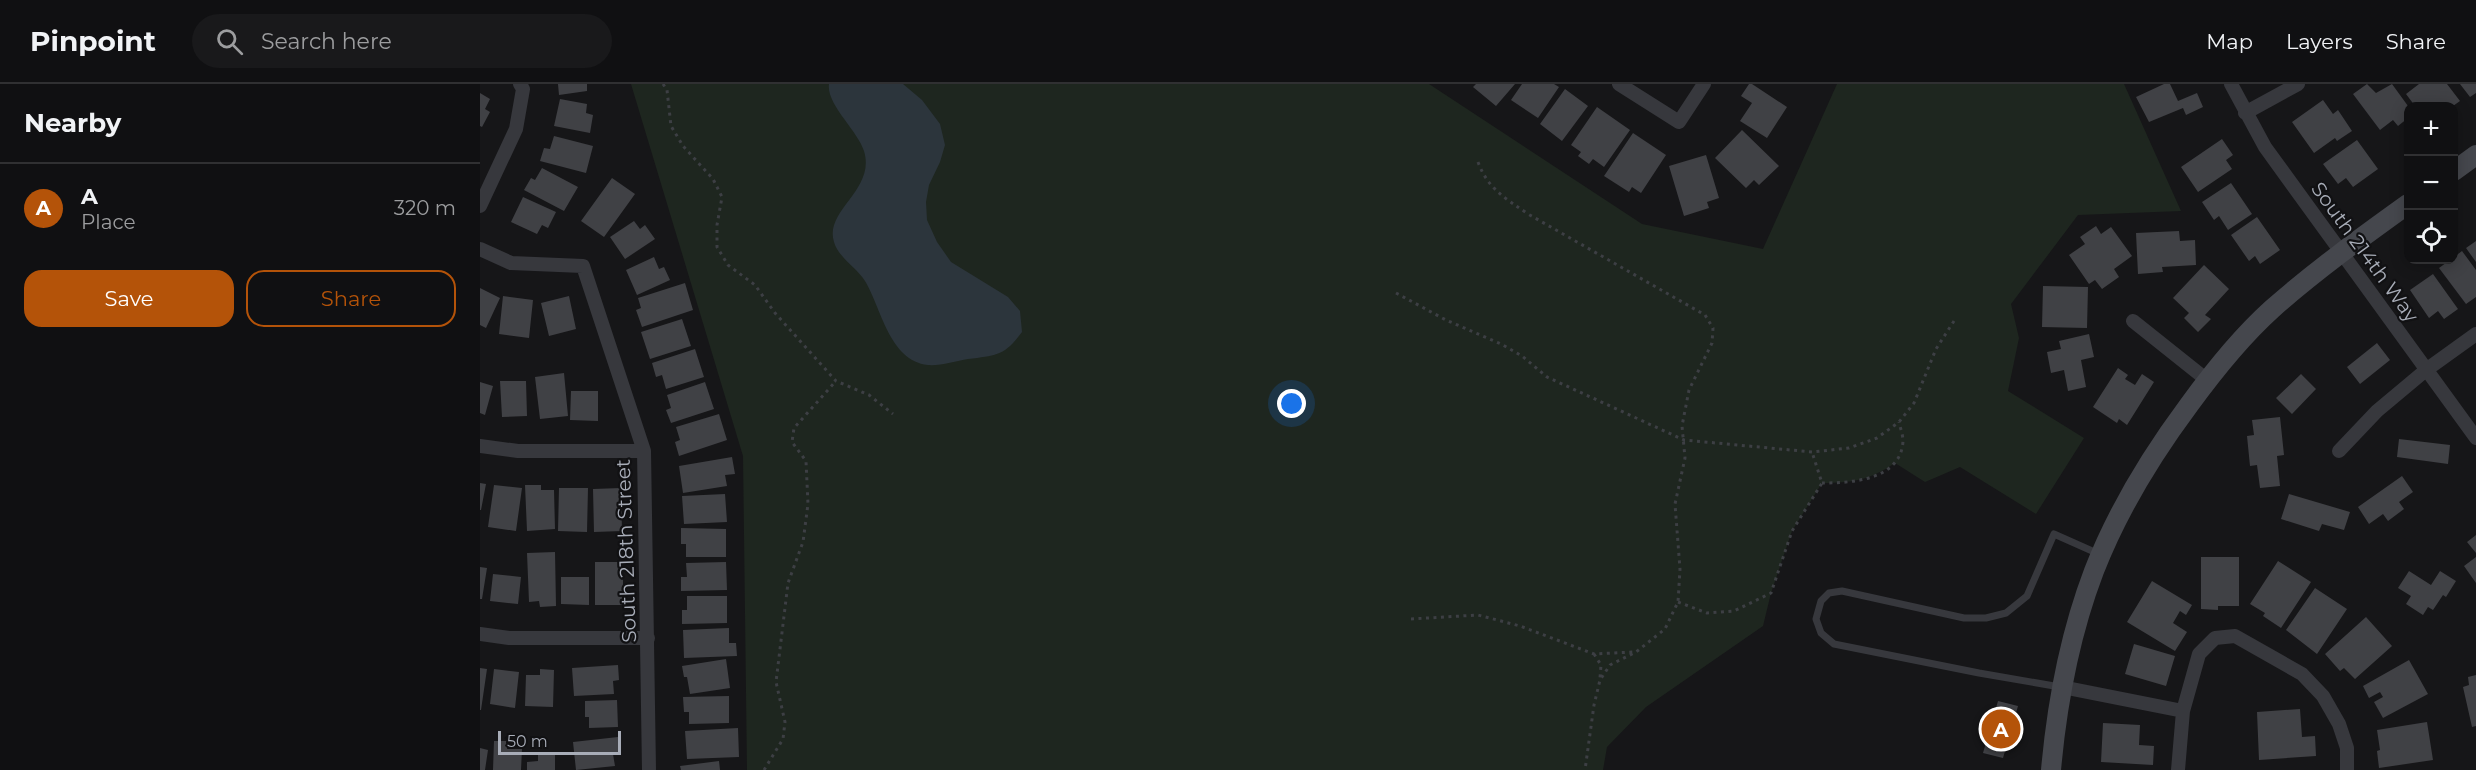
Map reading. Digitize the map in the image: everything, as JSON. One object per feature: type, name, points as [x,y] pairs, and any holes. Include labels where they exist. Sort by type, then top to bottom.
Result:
[{"type":"street","points":[[480,206],[516,129],[523,89],[520,84]]},
{"type":"street","points":[[1619,84],[1679,122],[1704,84]]},
{"type":"street","name":"South 214th Way","points":[[2231,84],[2265,147],[2476,438]]},
{"type":"street","points":[[2246,113],[2298,84]]},
{"type":"street","points":[[2458,168],[2476,155]]},
{"type":"street","points":[[2050,770],[2062,687],[2078,621],[2101,555],[2120,515],[2160,444],[2207,380],[2270,311],[2341,252],[2404,208]]},
{"type":"street","name":"South 218th Street","points":[[480,249],[511,262],[584,266],[644,451],[650,770]]},
{"type":"street","points":[[2133,321],[2207,380]]},
{"type":"street","points":[[2339,451],[2377,411],[2426,370],[2476,334]]},
{"type":"street","points":[[480,446],[518,451],[644,451]]},
{"type":"street","points":[[480,634],[509,638],[648,638]]},
{"type":"street","points":[[2178,770],[2183,711],[2199,654],[2215,638],[2235,636],[2302,674],[2323,696],[2339,724],[2347,748],[2347,770]]},
{"type":"street","points":[[2062,687],[2183,711]]},
{"type":"lane","points":[[2062,687],[1834,644],[1821,633],[1816,620],[1821,601],[1829,593],[1842,591],[1964,618],[1986,618],[2006,613],[2027,596],[2054,534],[2101,555]]},
{"type":"path","points":[[663,84],[667,90],[671,126],[683,146],[713,179],[722,197],[717,225],[717,247],[728,265],[755,285],[775,313],[837,381],[869,395],[893,414]]},
{"type":"path","points":[[1478,162],[1484,179],[1510,202],[1705,315],[1713,328],[1712,343],[1689,390],[1682,426],[1685,458],[1675,504],[1680,569],[1678,602],[1665,629],[1636,652],[1610,665],[1600,680]]},
{"type":"path","points":[[1396,293],[1446,320],[1501,344],[1522,356],[1547,376],[1684,440],[1812,452],[1849,448],[1877,438],[1899,422],[1914,403],[1936,349],[1954,321]]},
{"type":"path","points":[[764,770],[783,739],[785,722],[776,682],[788,583],[803,542],[808,504],[806,461],[792,442],[794,428],[837,381]]},
{"type":"path","points":[[1822,483],[1849,483],[1878,476],[1895,463],[1903,441],[1899,422]]},
{"type":"path","points":[[1678,602],[1707,613],[1734,611],[1771,593],[1792,531],[1822,483],[1812,452]]},
{"type":"path","points":[[1411,619],[1478,615],[1520,626],[1594,654],[1636,652]]},
{"type":"path","points":[[1585,770],[1594,705],[1600,680],[1601,665],[1594,654]]},
{"type":"shaded area","points":[[631,84],[1429,84],[1642,224],[1763,249],[1837,84],[2124,84],[2181,211],[2078,215],[2011,304],[2019,338],[2008,391],[2084,438],[2036,514],[1960,467],[1925,482],[1895,463],[1860,479],[1822,483],[1792,531],[1771,593],[1763,626],[1646,707],[1607,747],[1603,770],[747,770],[743,456]]},
{"type":"shaded area","points":[[829,84],[903,84],[922,100],[940,124],[945,145],[929,185],[926,202],[927,220],[937,242],[951,262],[1008,297],[1020,311],[1022,332],[1005,350],[986,356],[928,365],[904,354],[895,344],[865,281],[839,253],[834,242],[833,231],[836,220],[863,177],[866,165],[861,143],[832,100]]},
{"type":"building","points":[[558,84],[587,84],[587,91],[559,95]]},
{"type":"building","points":[[1476,84],[1515,84],[1496,106],[1473,87]]},
{"type":"building","points":[[1522,84],[1554,84],[1559,87],[1538,118],[1511,100]]},
{"type":"building","points":[[1749,84],[1787,107],[1767,138],[1740,121],[1752,103],[1741,96]]},
{"type":"building","points":[[2164,84],[2170,84],[2178,101],[2197,93],[2203,107],[2186,115],[2183,108],[2149,122],[2136,97]]},
{"type":"building","points":[[2367,84],[2376,93],[2392,84],[2405,102],[2404,121],[2398,126],[2393,120],[2380,130],[2353,94]]},
{"type":"building","points":[[2419,84],[2447,84],[2460,101],[2412,102],[2406,94]]},
{"type":"building","points":[[2460,84],[2476,84],[2476,93],[2470,97]]},
{"type":"building","points":[[1565,89],[1588,106],[1562,141],[1540,124]]},
{"type":"building","points":[[480,93],[490,99],[485,109],[490,112],[482,127],[480,126]]},
{"type":"building","points":[[560,99],[587,104],[586,113],[593,115],[590,133],[554,126]]},
{"type":"building","points":[[2323,100],[2333,114],[2338,110],[2352,131],[2337,141],[2335,138],[2314,153],[2292,122]]},
{"type":"building","points":[[1597,107],[1630,130],[1604,167],[1593,159],[1589,164],[1578,156],[1581,152],[1571,145]]},
{"type":"building","points":[[1742,130],[1779,166],[1759,185],[1754,180],[1746,188],[1715,158]]},
{"type":"building","points":[[1633,133],[1666,155],[1641,193],[1632,187],[1629,192],[1604,176]]},
{"type":"building","points":[[554,136],[593,146],[586,173],[540,161],[544,148],[550,149]]},
{"type":"building","points":[[2222,139],[2233,155],[2226,160],[2232,169],[2198,192],[2181,167]]},
{"type":"building","points":[[2357,140],[2378,169],[2353,187],[2346,178],[2338,184],[2323,164]]},
{"type":"building","points":[[1706,155],[1719,198],[1707,202],[1709,208],[1684,216],[1669,166]]},
{"type":"building","points":[[542,168],[578,187],[564,211],[524,190],[531,178],[535,180]]},
{"type":"building","points":[[612,178],[635,194],[604,237],[581,221]]},
{"type":"building","points":[[2231,183],[2252,214],[2228,230],[2219,216],[2214,220],[2202,202]]},
{"type":"building","points":[[523,197],[556,212],[548,228],[542,225],[537,234],[511,222]]},
{"type":"building","points":[[2257,217],[2280,250],[2260,264],[2255,256],[2249,261],[2231,235]]},
{"type":"building","points":[[634,221],[640,229],[645,225],[655,239],[625,259],[610,237]]},
{"type":"building","points":[[2096,226],[2101,234],[2111,227],[2132,256],[2114,269],[2119,277],[2102,289],[2095,280],[2089,284],[2069,255],[2085,244],[2080,237]]},
{"type":"building","points":[[2179,231],[2180,241],[2195,240],[2196,265],[2162,267],[2163,272],[2138,274],[2136,233]]},
{"type":"building","points":[[2476,241],[2476,262],[2466,248]]},
{"type":"building","points":[[2462,251],[2476,270],[2476,297],[2466,304],[2439,268],[2444,264],[2458,264],[2458,254]]},
{"type":"building","points":[[654,257],[659,269],[664,267],[670,280],[637,295],[626,270]]},
{"type":"building","points":[[2204,265],[2229,289],[2205,315],[2211,319],[2198,332],[2184,318],[2189,313],[2173,298]]},
{"type":"building","points":[[2433,274],[2458,309],[2444,319],[2438,311],[2429,318],[2410,290]]},
{"type":"building","points":[[685,283],[693,310],[642,327],[636,310],[641,308],[638,298]]},
{"type":"building","points":[[2043,286],[2088,287],[2087,328],[2042,327]]},
{"type":"building","points":[[480,288],[500,298],[486,328],[480,325]]},
{"type":"building","points":[[503,296],[533,300],[529,338],[499,334]]},
{"type":"building","points":[[569,296],[576,329],[549,336],[541,303]]},
{"type":"building","points":[[682,319],[691,346],[650,359],[641,332]]},
{"type":"building","points":[[2089,334],[2094,357],[2081,360],[2086,387],[2068,391],[2064,370],[2051,373],[2047,352],[2061,349],[2059,341]]},
{"type":"building","points":[[2377,343],[2390,360],[2360,384],[2347,367]]},
{"type":"building","points":[[695,349],[704,377],[666,389],[662,375],[656,377],[652,363]]},
{"type":"building","points":[[2118,368],[2128,375],[2125,379],[2135,385],[2142,374],[2154,382],[2127,425],[2119,419],[2117,423],[2093,407]]},
{"type":"building","points":[[564,373],[568,416],[540,419],[535,377]]},
{"type":"building","points":[[2301,374],[2316,389],[2292,414],[2276,398]]},
{"type":"building","points":[[500,381],[526,381],[527,416],[502,417]]},
{"type":"building","points":[[480,382],[493,386],[485,415],[480,413]]},
{"type":"building","points":[[705,382],[714,409],[671,423],[666,410],[671,408],[667,395]]},
{"type":"building","points":[[571,391],[598,391],[598,421],[570,420]]},
{"type":"building","points":[[719,414],[727,440],[679,456],[675,442],[680,440],[676,427]]},
{"type":"building","points":[[2280,417],[2284,455],[2277,456],[2280,486],[2260,488],[2257,465],[2250,466],[2247,436],[2254,435],[2252,420]]},
{"type":"building","points":[[2399,439],[2450,445],[2448,464],[2397,457]]},
{"type":"building","points":[[732,457],[735,474],[725,475],[727,486],[683,493],[679,466]]},
{"type":"building","points":[[2402,476],[2413,492],[2399,502],[2404,509],[2388,521],[2383,514],[2369,524],[2358,507]]},
{"type":"building","points":[[480,483],[486,484],[481,510],[480,510]]},
{"type":"building","points":[[494,485],[522,488],[516,531],[488,527]]},
{"type":"building","points":[[525,485],[541,485],[541,490],[554,490],[555,529],[527,531]]},
{"type":"building","points":[[559,488],[588,488],[587,532],[558,531]]},
{"type":"building","points":[[621,488],[622,531],[594,532],[593,489]]},
{"type":"building","points":[[725,494],[727,522],[684,524],[682,496]]},
{"type":"building","points":[[2289,494],[2350,512],[2344,530],[2322,524],[2319,531],[2281,519]]},
{"type":"building","points":[[681,528],[726,529],[726,557],[686,557],[686,544],[681,544]]},
{"type":"building","points":[[2476,535],[2476,553],[2467,542]]},
{"type":"building","points":[[555,552],[556,606],[540,607],[539,601],[529,602],[527,553]]},
{"type":"building","points":[[2201,557],[2239,557],[2239,606],[2218,606],[2218,610],[2201,609]]},
{"type":"building","points":[[2476,557],[2476,583],[2464,566]]},
{"type":"building","points":[[2278,561],[2311,582],[2281,628],[2263,616],[2265,613],[2250,604]]},
{"type":"building","points":[[595,562],[623,562],[623,605],[595,605]]},
{"type":"building","points":[[726,562],[727,590],[681,591],[681,577],[687,577],[686,563]]},
{"type":"building","points":[[480,567],[487,568],[482,599],[480,599]]},
{"type":"building","points":[[2409,571],[2431,585],[2440,571],[2456,581],[2446,597],[2443,595],[2433,610],[2428,607],[2423,615],[2406,604],[2411,596],[2398,588]]},
{"type":"building","points":[[493,574],[521,577],[518,604],[490,601]]},
{"type":"building","points":[[561,577],[589,577],[589,605],[561,604]]},
{"type":"building","points":[[2152,581],[2192,605],[2186,615],[2180,611],[2173,623],[2187,632],[2175,651],[2127,622]]},
{"type":"building","points":[[2315,588],[2347,609],[2317,654],[2286,630]]},
{"type":"building","points":[[687,596],[727,596],[727,623],[682,624],[682,610],[687,610]]},
{"type":"building","points":[[2366,617],[2392,646],[2355,679],[2344,668],[2340,671],[2325,654]]},
{"type":"building","points":[[729,628],[729,643],[736,643],[737,656],[684,658],[683,630]]},
{"type":"building","points":[[2134,644],[2175,656],[2166,686],[2125,674]]},
{"type":"building","points":[[726,659],[730,688],[690,694],[682,666]]},
{"type":"building","points":[[2409,660],[2428,694],[2383,718],[2374,702],[2383,697],[2380,692],[2369,698],[2363,686]]},
{"type":"building","points":[[618,665],[619,680],[613,681],[614,694],[574,696],[572,668]]},
{"type":"building","points":[[480,668],[487,669],[481,710],[480,710]]},
{"type":"building","points":[[494,669],[519,672],[515,708],[490,704]]},
{"type":"building","points":[[540,669],[554,670],[553,707],[525,706],[526,675],[540,675]]},
{"type":"building","points":[[2476,675],[2476,726],[2472,727],[2463,687],[2469,685],[2468,677]]},
{"type":"building","points":[[729,696],[729,723],[689,724],[689,712],[684,712],[683,697]]},
{"type":"building","points":[[617,700],[618,727],[589,728],[589,717],[585,717],[585,701]]},
{"type":"building","points":[[1998,701],[2018,706],[2003,758],[1983,753]]},
{"type":"building","points":[[2300,709],[2302,737],[2315,736],[2316,756],[2259,760],[2257,712]]},
{"type":"building","points":[[2427,722],[2433,760],[2379,768],[2377,751],[2380,750],[2377,730]]},
{"type":"building","points":[[2103,723],[2140,725],[2139,745],[2154,746],[2153,765],[2101,762]]},
{"type":"building","points":[[738,728],[739,757],[687,759],[685,731]]},
{"type":"building","points":[[618,737],[620,753],[613,754],[615,766],[576,770],[573,742]]},
{"type":"building","points":[[494,741],[508,741],[507,749],[522,749],[521,770],[493,770]]},
{"type":"building","points":[[480,748],[488,750],[485,770],[480,770]]},
{"type":"building","points":[[538,754],[555,754],[555,770],[527,770],[527,762],[538,761]]},
{"type":"building","points":[[719,761],[720,770],[681,770],[680,766]]},
{"type":"place","name":"A","points":[[2001,729]]}]
